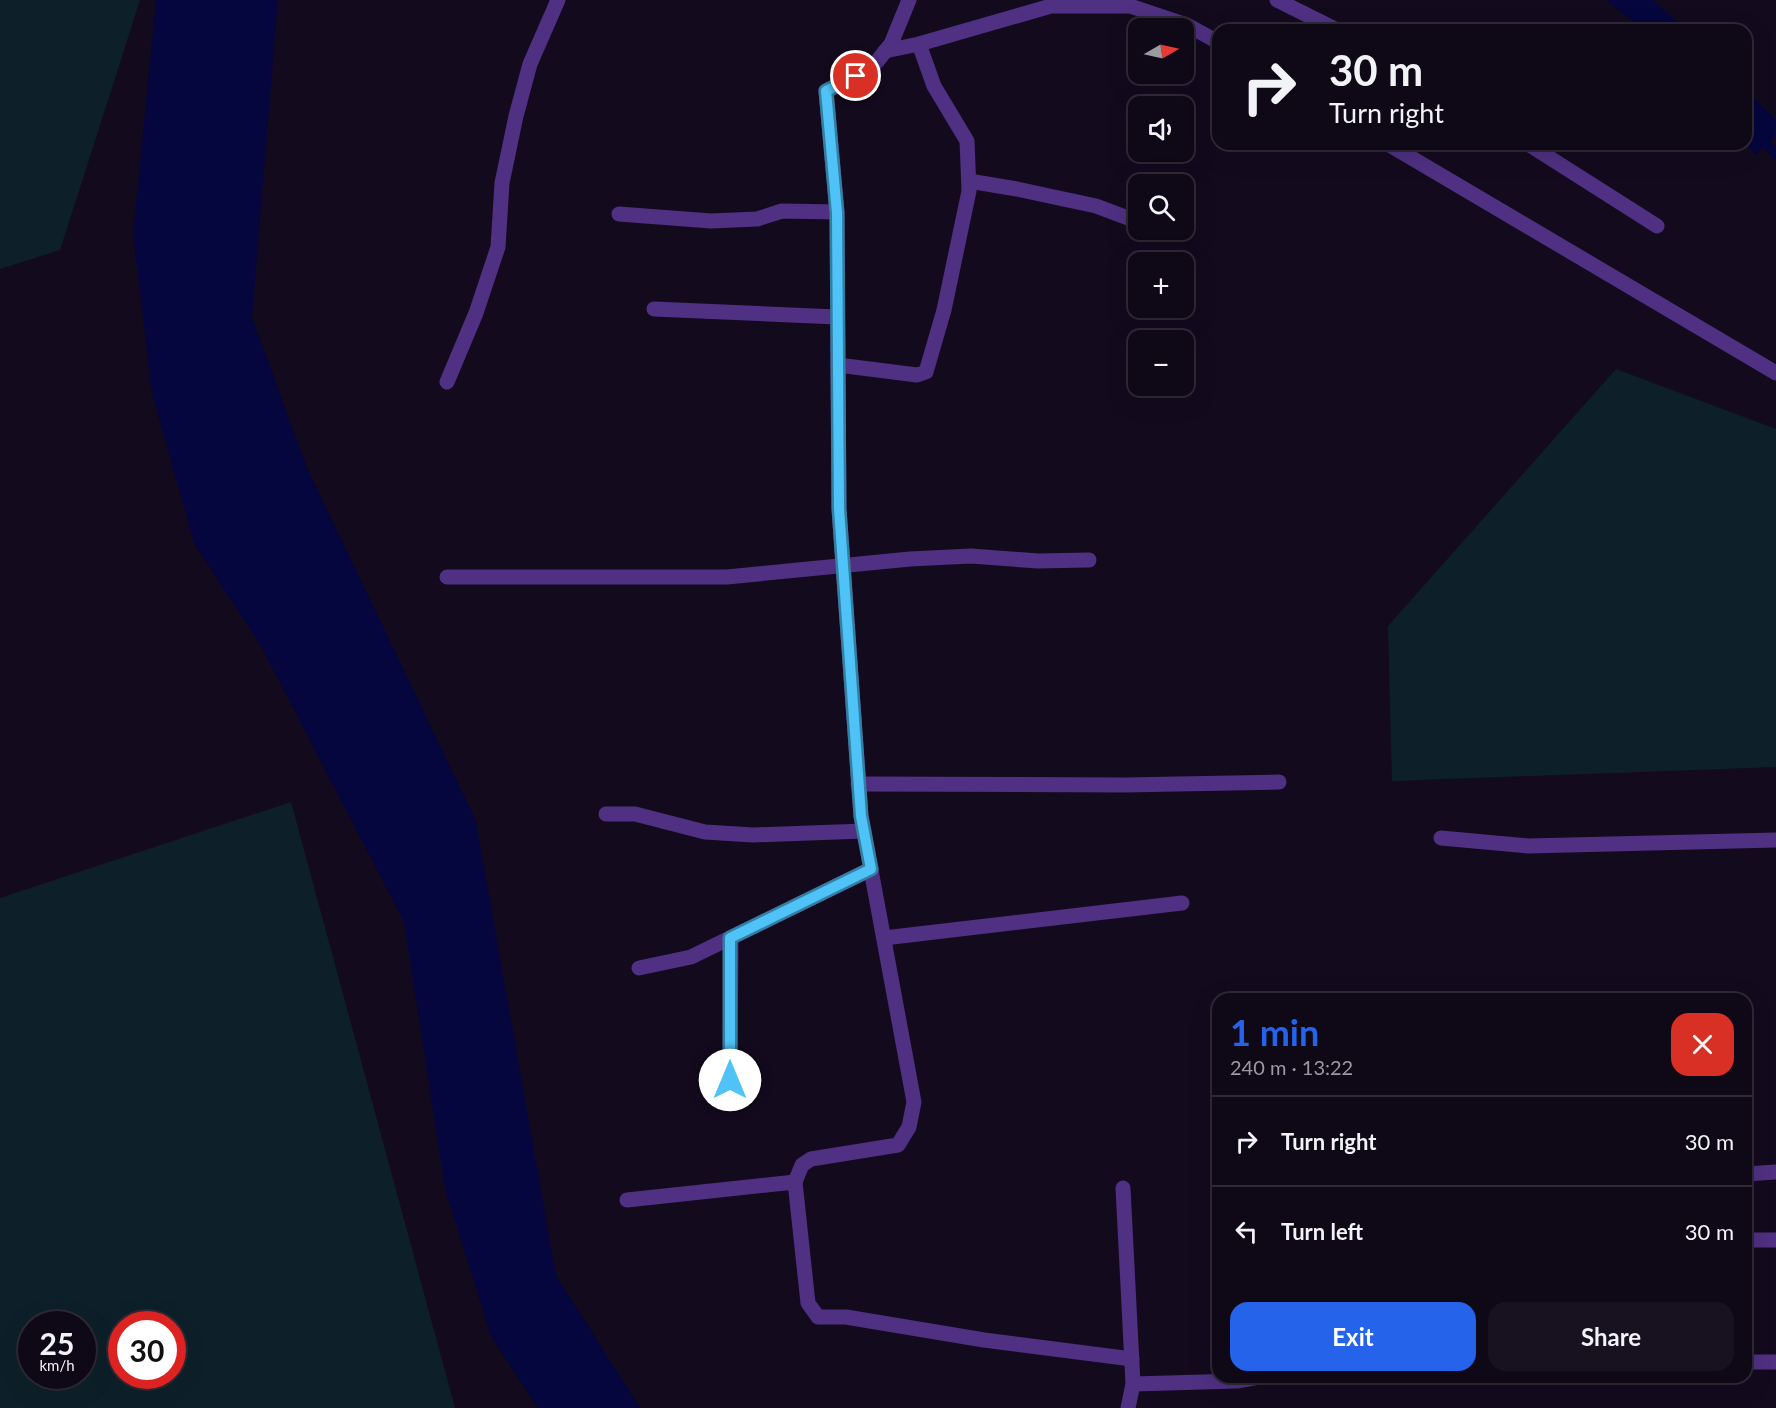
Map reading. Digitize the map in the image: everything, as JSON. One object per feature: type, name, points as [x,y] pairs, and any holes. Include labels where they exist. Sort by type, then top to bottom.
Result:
[{"type":"street","points":[[447,382],[476,313],[498,246],[502,183],[516,116],[530,64],[558,0]]},
{"type":"street","points":[[909,0],[891,44],[871,69],[826,91],[837,213],[839,509],[858,784],[864,831],[914,1102],[909,1127],[898,1145],[811,1159],[802,1165],[795,1182],[808,1303],[818,1317],[846,1317],[984,1340],[1132,1359]]},
{"type":"street","points":[[1277,0],[1324,24]]},
{"type":"street","points":[[885,51],[919,44],[1051,6],[1130,6],[1187,25],[1212,39]]},
{"type":"street","points":[[838,365],[917,375],[926,372],[944,310],[969,191],[967,141],[934,86],[919,44]]},
{"type":"street","points":[[1398,150],[1776,373]]},
{"type":"street","points":[[1537,150],[1657,226]]},
{"type":"street","points":[[969,181],[1096,206],[1128,218]]},
{"type":"street","points":[[619,214],[711,220],[757,219],[782,211],[837,213]]},
{"type":"street","points":[[654,309],[837,317]]},
{"type":"street","points":[[447,577],[727,577],[910,559],[971,556],[1038,561],[1089,560]]},
{"type":"street","points":[[858,784],[1125,785],[1279,782]]},
{"type":"street","points":[[606,814],[635,814],[705,832],[753,835],[864,831]]},
{"type":"street","points":[[1441,838],[1528,846],[1776,840]]},
{"type":"street","points":[[639,968],[692,957],[871,869]]},
{"type":"street","points":[[884,938],[1182,903]]},
{"type":"street","points":[[730,938],[730,1080]]},
{"type":"street","points":[[1752,1174],[1776,1173]]},
{"type":"street","points":[[627,1200],[795,1182]]},
{"type":"street","points":[[1123,1188],[1133,1384],[1128,1408]]},
{"type":"street","points":[[1752,1240],[1776,1240]]},
{"type":"street","points":[[1752,1362],[1776,1362]]},
{"type":"street","points":[[1133,1384],[1212,1382]]},
{"type":"shaded area","points":[[0,0],[140,0],[60,250],[0,269]]},
{"type":"shaded area","points":[[156,0],[278,0],[252,317],[307,468],[476,821],[556,1275],[640,1408],[538,1408],[491,1336],[445,1189],[404,922],[262,648],[194,543],[152,394],[133,234]]},
{"type":"shaded area","points":[[1606,0],[1653,0],[1679,24],[1636,24]]},
{"type":"shaded area","points":[[1752,96],[1776,120],[1776,135],[1756,155],[1752,150]]},
{"type":"shaded area","points":[[1616,369],[1776,429],[1776,767],[1392,781],[1388,626]]},
{"type":"shaded area","points":[[291,802],[455,1408],[0,1408],[0,898]]},
{"type":"waterway","points":[[1752,127],[1776,155]]},
{"type":"route","points":[[730,1080],[730,938],[871,869],[861,816],[839,509],[837,213],[826,91],[856,76]]}]
